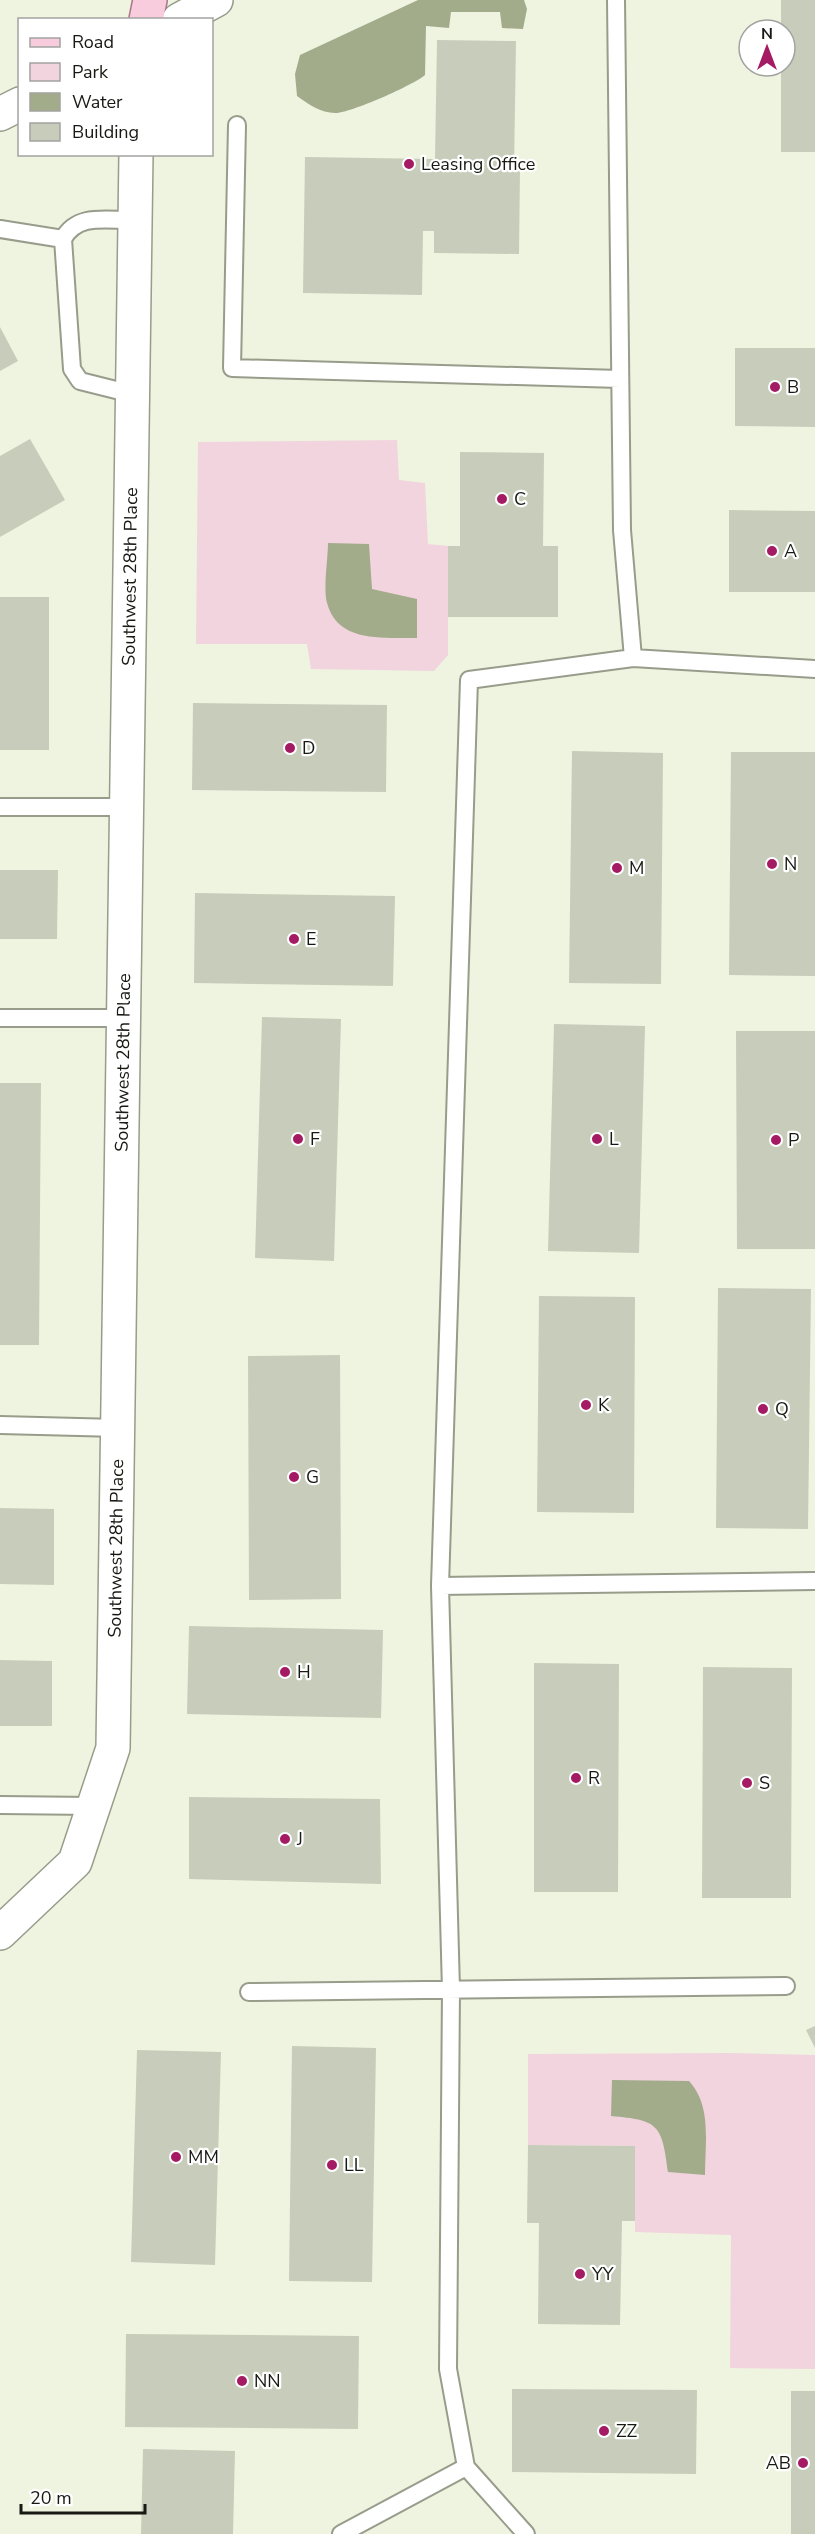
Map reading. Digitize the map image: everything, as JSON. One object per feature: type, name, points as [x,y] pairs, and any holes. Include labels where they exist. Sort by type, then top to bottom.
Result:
[{"type":"main road","points":[[146,18],[150,0]]},
{"type":"street","points":[[183,18],[216,0]]},
{"type":"street","points":[[0,114],[18,105]]},
{"type":"street","name":"Southwest 28th Place","points":[[0,1933],[75,1863],[113,1748],[136,156]]},
{"type":"lane","points":[[616,0],[621,530],[633,658]]},
{"type":"lane","points":[[237,125],[232,368],[620,379]]},
{"type":"lane","points":[[132,394],[80,381],[75,376],[72,369],[63,239],[70,227],[80,221],[135,220]]},
{"type":"lane","points":[[0,230],[63,239]]},
{"type":"lane","points":[[526,2534],[466,2467],[448,2369],[451,1990],[440,1586],[469,680],[633,658],[815,669]]},
{"type":"lane","points":[[0,807],[126,807]]},
{"type":"lane","points":[[0,1018],[123,1018]]},
{"type":"lane","points":[[0,1425],[118,1428]]},
{"type":"lane","points":[[440,1586],[815,1581]]},
{"type":"lane","points":[[0,1805],[94,1806]]},
{"type":"lane","points":[[249,1992],[786,1986]]},
{"type":"lane","points":[[341,2534],[466,2467]]},
{"type":"green space","points":[[397,440],[399,480],[425,483],[428,544],[448,546],[448,655],[434,671],[311,669],[307,644],[196,644],[198,442]]},
{"type":"green space","points":[[528,2054],[815,2055],[815,2369],[730,2368],[731,2235],[635,2232],[635,2146],[528,2145]]},
{"type":"water","points":[[418,0],[524,0],[527,9],[523,29],[502,28],[500,12],[451,12],[449,28],[426,26],[425,75],[419,80],[366,104],[342,112],[330,113],[297,96],[295,74],[300,55]]},
{"type":"water","points":[[328,543],[369,544],[372,589],[417,599],[417,638],[364,636],[341,626],[333,616],[326,597]]},
{"type":"water","points":[[612,2080],[689,2081],[696,2091],[704,2113],[706,2125],[705,2175],[668,2172],[663,2144],[655,2128],[639,2120],[611,2116]]},
{"type":"building","points":[[781,0],[815,0],[815,152],[781,152],[781,78],[797,78],[797,18],[781,18]]},
{"type":"building","name":"Leasing Office","points":[[437,40],[516,41],[514,170],[520,170],[519,254],[434,253],[434,231],[423,231],[422,295],[303,293],[305,157],[435,159]]},
{"type":"building","points":[[0,327],[18,361],[0,371]]},
{"type":"building","name":"B","points":[[735,348],[815,348],[815,427],[735,426]]},
{"type":"building","points":[[30,439],[65,500],[0,537],[0,456]]},
{"type":"building","name":"C","points":[[460,452],[544,453],[543,546],[558,546],[558,617],[448,617],[448,546],[460,546]]},
{"type":"building","name":"A","points":[[729,510],[815,511],[815,592],[729,592]]},
{"type":"building","points":[[0,597],[49,597],[49,750],[0,750]]},
{"type":"building","name":"D","points":[[193,703],[387,705],[386,792],[192,790]]},
{"type":"building","name":"M","points":[[572,751],[663,753],[661,984],[569,983]]},
{"type":"building","name":"N","points":[[731,752],[815,752],[815,976],[729,975]]},
{"type":"building","points":[[0,870],[58,870],[57,939],[0,939]]},
{"type":"building","name":"E","points":[[195,893],[395,896],[393,986],[194,983]]},
{"type":"building","name":"F","points":[[262,1017],[341,1019],[334,1261],[255,1258]]},
{"type":"building","name":"L","points":[[554,1024],[645,1026],[639,1253],[548,1251]]},
{"type":"building","name":"P","points":[[736,1031],[815,1031],[815,1249],[737,1249]]},
{"type":"building","points":[[0,1083],[41,1083],[39,1345],[0,1345]]},
{"type":"building","name":"Q","points":[[718,1288],[811,1289],[808,1529],[716,1528]]},
{"type":"building","name":"K","points":[[539,1296],[635,1297],[634,1513],[537,1512]]},
{"type":"building","name":"G","points":[[340,1355],[341,1599],[249,1600],[248,1356]]},
{"type":"building","points":[[0,1508],[54,1509],[54,1585],[0,1584]]},
{"type":"building","name":"H","points":[[189,1626],[383,1630],[381,1718],[187,1714]]},
{"type":"building","points":[[0,1660],[52,1661],[52,1726],[0,1726]]},
{"type":"building","name":"R","points":[[534,1663],[619,1664],[618,1892],[534,1892]]},
{"type":"building","name":"S","points":[[703,1667],[792,1668],[791,1898],[702,1898]]},
{"type":"building","name":"J","points":[[189,1797],[380,1799],[381,1884],[189,1879]]},
{"type":"building","points":[[815,2026],[815,2048],[806,2030]]},
{"type":"building","name":"LL","points":[[292,2046],[376,2048],[372,2282],[289,2281]]},
{"type":"building","name":"MM","points":[[137,2050],[221,2052],[215,2265],[131,2262]]},
{"type":"building","name":"YY","points":[[528,2145],[635,2146],[635,2221],[622,2221],[620,2325],[538,2324],[539,2223],[527,2223]]},
{"type":"building","name":"NN","points":[[126,2334],[359,2336],[358,2429],[125,2427]]},
{"type":"building","name":"ZZ","points":[[512,2389],[697,2390],[696,2474],[512,2472]]},
{"type":"building","name":"AB","points":[[791,2391],[815,2391],[815,2534],[791,2534]]},
{"type":"building","points":[[143,2449],[235,2451],[233,2534],[141,2534]]},
{"type":"place","name":"Leasing Office","points":[[409,164]]},
{"type":"place","name":"B","points":[[775,387]]},
{"type":"place","name":"C","points":[[502,499]]},
{"type":"place","name":"A","points":[[772,551]]},
{"type":"place","name":"D","points":[[290,748]]},
{"type":"place","name":"N","points":[[772,864]]},
{"type":"place","name":"M","points":[[617,868]]},
{"type":"place","name":"E","points":[[294,939]]},
{"type":"place","name":"F","points":[[298,1139]]},
{"type":"place","name":"L","points":[[597,1139]]},
{"type":"place","name":"P","points":[[776,1140]]},
{"type":"place","name":"K","points":[[586,1405]]},
{"type":"place","name":"Q","points":[[763,1409]]},
{"type":"place","name":"G","points":[[294,1477]]},
{"type":"place","name":"H","points":[[285,1672]]},
{"type":"place","name":"R","points":[[576,1778]]},
{"type":"place","name":"S","points":[[747,1783]]},
{"type":"place","name":"J","points":[[285,1839]]},
{"type":"place","name":"MM","points":[[176,2157]]},
{"type":"place","name":"LL","points":[[332,2165]]},
{"type":"place","name":"YY","points":[[580,2274]]},
{"type":"place","name":"NN","points":[[242,2381]]},
{"type":"place","name":"ZZ","points":[[604,2431]]},
{"type":"place","name":"AB","points":[[803,2463]]}]
